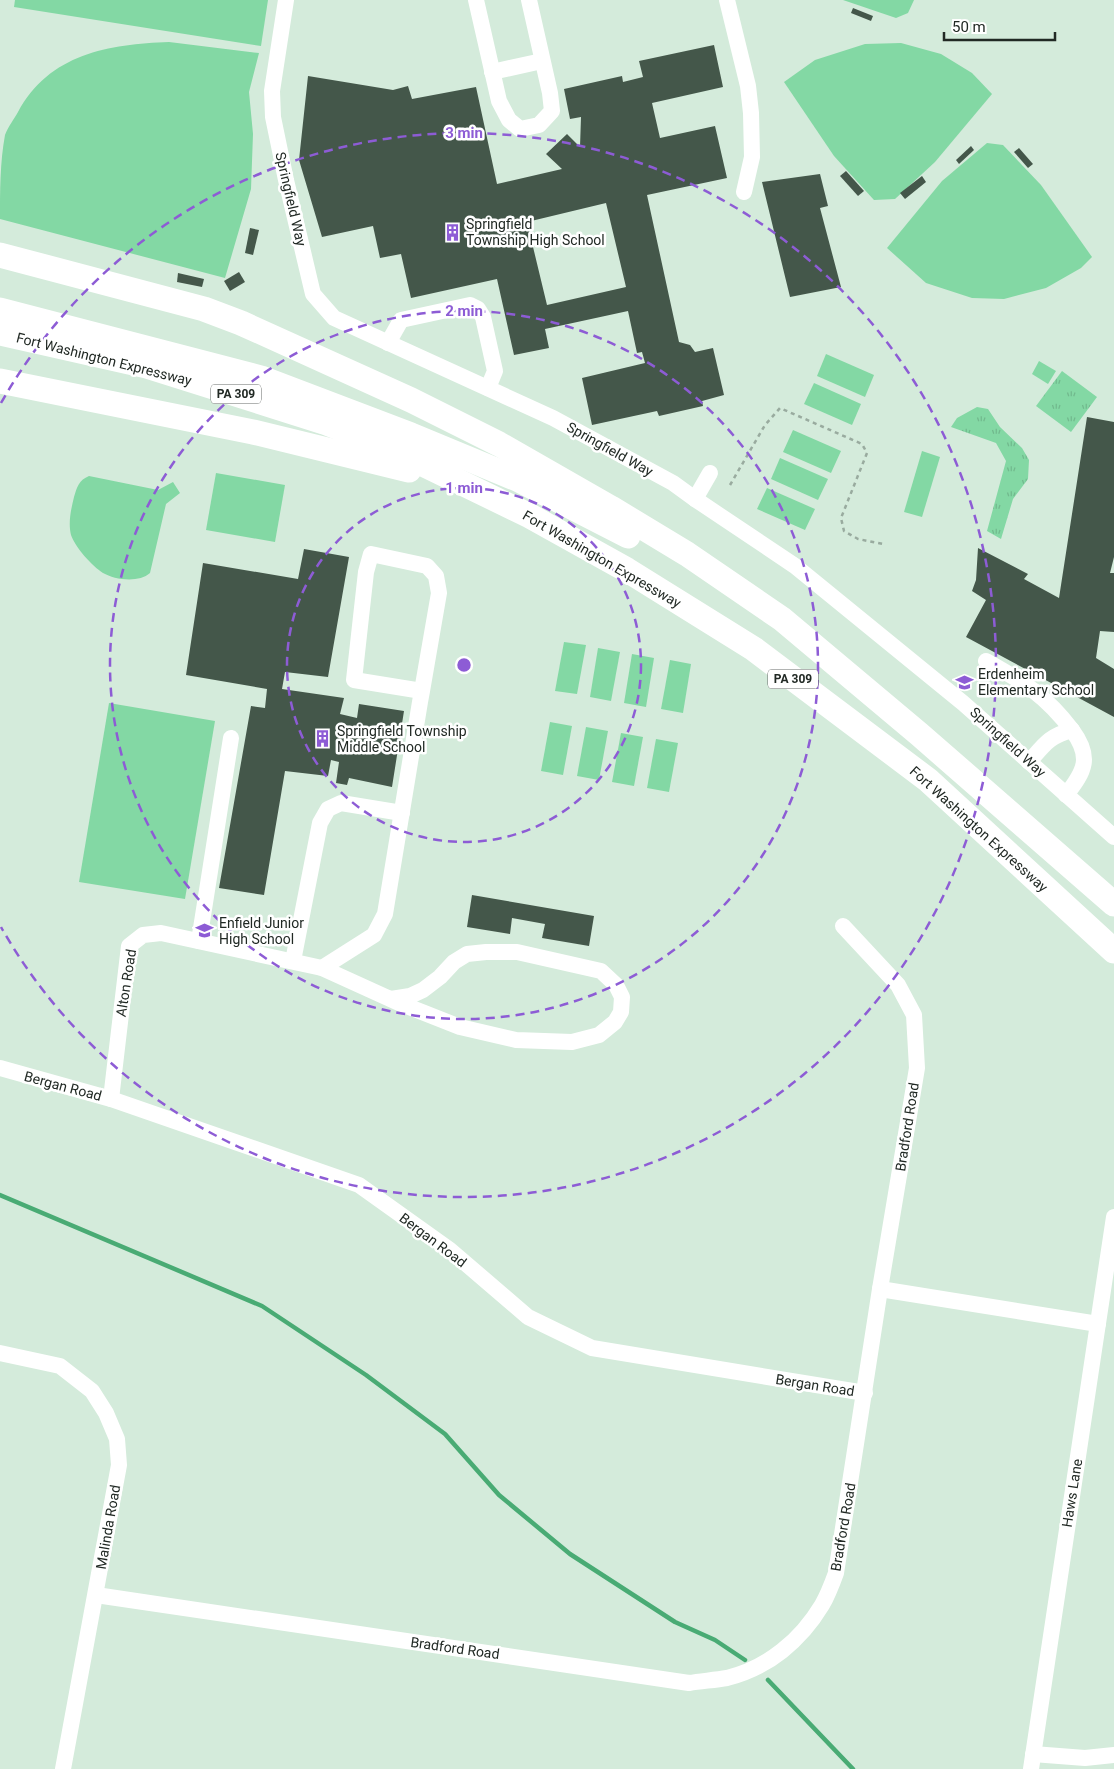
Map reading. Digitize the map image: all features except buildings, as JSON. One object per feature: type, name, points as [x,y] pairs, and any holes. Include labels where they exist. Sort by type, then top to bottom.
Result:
[{"type":"highway","points":[[0,255],[154,295],[241,323],[411,400],[499,444],[670,544],[782,619],[919,734]]},
{"type":"highway","name":"PA 309","points":[[0,318],[261,378],[410,435],[517,480],[660,553],[771,624],[919,734],[1114,904]]},
{"type":"highway","name":"Fort Washington Expressway","points":[[0,318],[324,422],[394,450],[530,516],[627,570],[754,649],[928,780],[1114,951]]},
{"type":"highway","points":[[1,382],[253,432],[462,484]]},
{"type":"street","name":"Springfield Way","points":[[286,0],[272,91],[273,117],[313,294],[334,318],[554,418],[672,484],[796,566],[963,703],[1114,837]]},
{"type":"street","points":[[476,0],[499,101],[509,120],[520,129],[539,126],[552,111],[529,0]]},
{"type":"street","points":[[727,0],[748,86],[751,113],[752,157],[744,192]]},
{"type":"street","points":[[492,72],[542,61]]},
{"type":"street","points":[[388,343],[401,320],[470,305],[478,309],[484,317],[495,371],[488,388]]},
{"type":"street","points":[[695,499],[710,473]]},
{"type":"street","points":[[322,968],[374,935],[385,914],[439,593],[436,576],[426,566],[371,554],[366,572],[354,680],[422,691]]},
{"type":"street","points":[[986,661],[1028,686],[1046,700],[1080,740],[1084,755],[1084,769],[1066,795]]},
{"type":"street","points":[[1029,762],[1050,738],[1072,730]]},
{"type":"street","points":[[199,941],[231,738]]},
{"type":"street","points":[[293,961],[320,823],[328,810],[341,802],[402,813]]},
{"type":"street","name":"Bradford Road","points":[[96,1595],[690,1683],[728,1678],[760,1665],[783,1651],[804,1630],[822,1604],[836,1573],[880,1289],[917,1068],[914,1015],[898,985],[843,926]]},
{"type":"street","name":"Alton Road","points":[[111,1099],[129,946],[143,936],[161,933],[322,968],[391,999],[460,1027],[516,1040],[572,1042],[599,1035],[615,1022],[621,1012],[622,997],[616,984],[601,971],[517,952],[494,952],[467,954],[454,962],[440,977],[423,990],[410,996],[391,999]]},
{"type":"street","name":"Bergan Road","points":[[0,1068],[111,1099],[358,1186],[450,1250],[528,1317],[592,1348],[865,1393]]},
{"type":"street","name":"Haws Lane","points":[[1032,1761],[1114,1217]]},
{"type":"street","points":[[880,1289],[1098,1324]]},
{"type":"street","name":"Malinda Road","points":[[0,1353],[60,1366],[92,1391],[106,1413],[117,1439],[119,1465],[63,1769]]},
{"type":"street","points":[[1032,1761],[1114,1756]]},
{"type":"path","points":[[730,485],[765,425],[780,408],[862,444],[867,453],[841,518],[844,530],[858,539],[883,544]]},
{"type":"green space","points":[[15,0],[268,0],[261,46],[14,7]]},
{"type":"green space","points":[[843,0],[914,0],[908,13],[896,18]]},
{"type":"green space","points":[[169,42],[259,53],[249,92],[253,134],[251,189],[225,278],[0,219],[1,166],[5,135],[31,92],[46,77],[64,65],[83,56],[124,46]]},
{"type":"green space","points":[[901,43],[941,54],[972,73],[992,94],[935,162],[895,199],[874,200],[834,156],[784,82],[815,60],[865,44]]},
{"type":"green space","points":[[987,143],[1003,145],[1041,185],[1092,257],[1081,268],[1046,288],[1004,299],[972,298],[926,283],[887,248],[942,181]]},
{"type":"green space","points":[[826,354],[874,375],[865,397],[817,376]]},
{"type":"green space","points":[[1039,361],[1056,371],[1048,384],[1032,374]]},
{"type":"green space","points":[[1062,371],[1097,397],[1071,432],[1036,406]]},
{"type":"green space","points":[[814,383],[861,404],[852,425],[804,404]]},
{"type":"green space","points":[[977,407],[988,409],[1000,427],[1022,448],[1029,460],[1028,479],[1013,499],[1001,539],[987,531],[1006,461],[996,443],[951,427],[957,418]]},
{"type":"green space","points":[[793,430],[841,451],[831,473],[783,452]]},
{"type":"green space","points":[[922,451],[940,457],[922,517],[904,512]]},
{"type":"green space","points":[[780,458],[828,479],[818,500],[771,479]]},
{"type":"green space","points":[[216,473],[285,485],[275,542],[206,530]]},
{"type":"green space","points":[[89,476],[158,490],[173,482],[180,493],[166,504],[150,573],[145,576],[127,579],[103,573],[84,556],[73,540],[70,521],[74,497],[79,484]]},
{"type":"green space","points":[[767,488],[815,509],[805,530],[757,509]]},
{"type":"green space","points":[[564,642],[586,645],[577,694],[555,691]]},
{"type":"green space","points":[[598,648],[620,652],[611,701],[590,697]]},
{"type":"green space","points":[[632,654],[654,658],[646,707],[624,703]]},
{"type":"green space","points":[[670,660],[691,664],[683,713],[661,709]]},
{"type":"green space","points":[[109,703],[215,721],[185,899],[79,882]]},
{"type":"green space","points":[[550,722],[572,726],[563,775],[541,771]]},
{"type":"green space","points":[[586,727],[608,731],[599,780],[577,776]]},
{"type":"green space","points":[[621,733],[643,737],[634,786],[612,782]]},
{"type":"green space","points":[[656,739],[678,743],[669,792],[647,788]]},
{"type":"waterway","points":[[0,1195],[262,1306],[366,1375],[445,1434],[499,1495],[570,1554],[675,1622],[715,1640],[745,1660]]},
{"type":"waterway","points":[[768,1680],[853,1769]]},
{"type":"place","name":"Springfield Township High School","points":[[452,232]]},
{"type":"place","name":"Erdenheim Elementary School","points":[[964,682]]},
{"type":"place","name":"Springfield Township Middle School","points":[[323,739]]},
{"type":"place","name":"Enfield Junior High School","points":[[205,931]]}]
